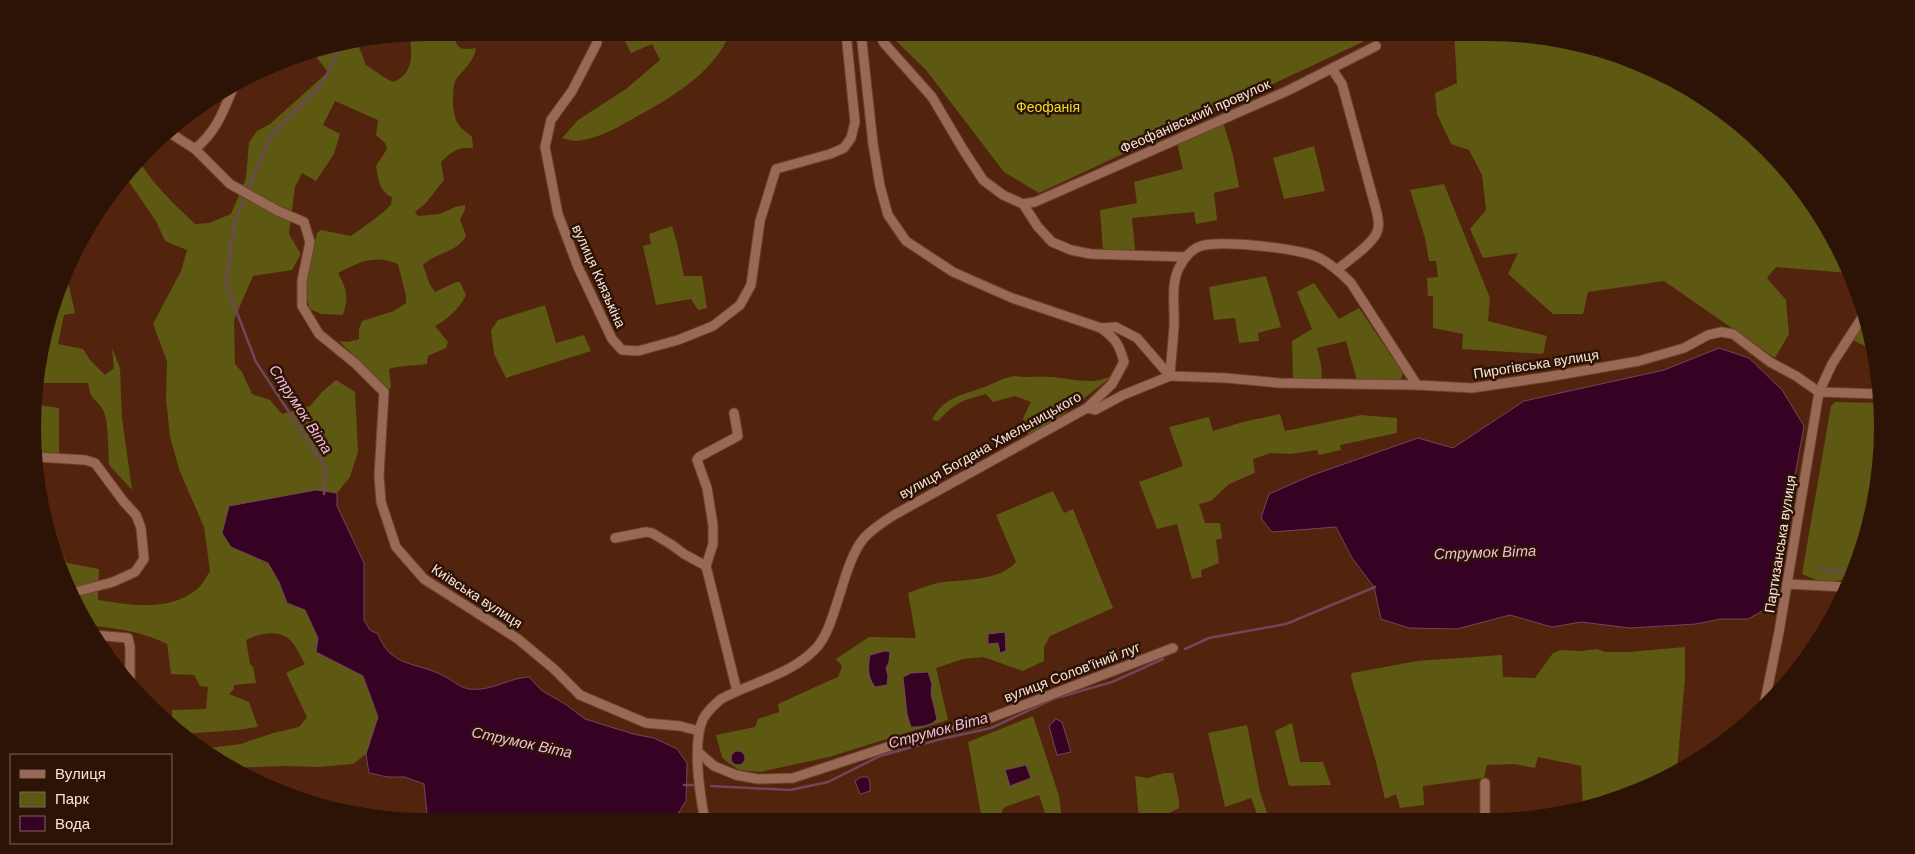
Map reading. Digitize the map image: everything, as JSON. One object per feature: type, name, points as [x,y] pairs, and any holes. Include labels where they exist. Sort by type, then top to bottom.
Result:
[{"type":"street","name":"вулиця Князькіна","points":[[597,41],[576,83],[551,120],[545,148],[558,214],[578,267],[612,338],[622,350],[638,351],[678,340],[713,326],[740,305],[751,285],[760,221],[776,169],[830,154],[844,148],[851,138],[855,122],[847,41]]},
{"type":"street","name":"вулиця Богдана Хмельницького","points":[[703,813],[698,752],[699,731],[703,719],[712,706],[736,691],[788,668],[807,657],[818,646],[827,633],[855,553],[864,539],[878,525],[1087,408],[1112,384],[1124,362],[1120,346],[1112,336],[1101,328],[1012,298],[952,272],[906,240],[888,215],[880,186],[873,144],[862,41]]},
{"type":"street","points":[[883,41],[932,97],[964,151],[984,180],[1003,195],[1023,204],[1038,227],[1052,242],[1071,250],[1091,254],[1186,257]]},
{"type":"street","name":"Феофанівський провулок","points":[[1023,204],[1035,202],[1332,69],[1376,46]]},
{"type":"street","points":[[1332,69],[1342,84],[1377,213],[1378,224],[1377,232],[1372,239],[1337,270]]},
{"type":"street","points":[[195,150],[206,141],[218,124],[230,96]]},
{"type":"street","name":"Київська вулиця","points":[[174,136],[195,150],[230,184],[304,222],[310,242],[302,281],[302,306],[319,334],[356,364],[384,392],[379,475],[381,502],[396,547],[424,579],[518,639],[580,695],[646,723],[680,726],[699,731]]},
{"type":"street","points":[[1170,376],[1175,287],[1178,268],[1192,251],[1201,246],[1213,244],[1272,248],[1316,256],[1337,270],[1351,283],[1418,385]]},
{"type":"street","name":"Партизанська вулиця","points":[[1766,694],[1819,392],[1832,364],[1859,322]]},
{"type":"street","points":[[1101,328],[1116,327],[1137,338],[1170,376]]},
{"type":"street","name":"Пирогівська вулиця","points":[[1170,376],[1226,378],[1279,383],[1418,385],[1472,388],[1639,361],[1684,348],[1708,334],[1721,332],[1733,334],[1770,362],[1796,376],[1819,392]]},
{"type":"street","points":[[1087,408],[1096,410],[1123,395],[1170,376]]},
{"type":"street","points":[[1819,392],[1872,394]]},
{"type":"street","points":[[734,414],[738,436],[699,456],[697,460],[707,488],[713,525],[713,544],[706,566],[736,691]]},
{"type":"street","points":[[43,457],[86,460],[95,463],[136,515],[141,528],[144,559],[135,572],[112,582],[78,591]]},
{"type":"street","points":[[615,538],[646,532],[652,533],[706,566]]},
{"type":"street","points":[[1787,584],[1839,587]]},
{"type":"street","points":[[103,636],[128,638],[130,673]]},
{"type":"street","name":"вулиця Солов'їний луг","points":[[698,752],[714,766],[736,775],[758,779],[793,778],[939,730],[993,718],[1030,701],[1173,648]]},
{"type":"street","points":[[1484,813],[1485,783]]},
{"type":"green space","points":[[455,41],[463,49],[476,48],[471,61],[455,82],[453,94],[453,108],[456,120],[461,128],[472,137],[473,148],[458,149],[441,162],[444,180],[425,204],[415,212],[418,216],[440,214],[455,207],[465,205],[465,210],[460,219],[466,236],[462,242],[423,265],[430,285],[435,292],[460,282],[466,295],[453,313],[435,326],[448,342],[446,348],[428,356],[427,364],[389,369],[391,387],[389,390],[339,341],[348,342],[359,339],[359,329],[362,321],[394,311],[406,303],[398,264],[390,261],[367,261],[338,273],[346,293],[343,315],[321,314],[310,309],[307,281],[317,233],[321,230],[351,236],[391,205],[392,197],[384,192],[376,166],[387,149],[385,143],[376,135],[378,120],[335,101],[323,125],[340,134],[334,154],[316,181],[302,173],[295,187],[289,234],[301,254],[292,270],[253,276],[234,320],[235,364],[242,372],[252,394],[270,400],[282,414],[310,406],[336,380],[355,392],[358,452],[350,477],[337,493],[316,490],[229,506],[227,517],[231,547],[268,563],[279,582],[287,603],[305,610],[318,638],[317,652],[363,676],[378,717],[366,754],[353,764],[318,767],[246,767],[213,748],[241,744],[273,733],[299,727],[307,717],[286,673],[305,664],[292,642],[275,633],[263,634],[246,640],[250,664],[253,667],[256,683],[234,685],[234,689],[229,694],[249,702],[258,727],[192,733],[172,716],[172,710],[206,709],[208,687],[200,686],[194,675],[171,674],[167,644],[138,633],[97,626],[81,598],[65,559],[67,563],[99,569],[98,600],[123,604],[148,605],[173,602],[185,597],[198,588],[210,571],[204,527],[180,472],[170,437],[166,399],[167,361],[153,324],[181,271],[187,250],[165,241],[156,221],[129,182],[143,167],[159,187],[195,224],[209,223],[231,214],[246,178],[249,142],[257,131],[270,124],[328,72],[317,57],[359,48],[366,65],[394,82],[406,73],[411,56],[410,42]]},
{"type":"green space","points":[[625,41],[726,41],[702,72],[690,83],[662,102],[621,126],[599,135],[577,141],[562,138],[578,120],[626,89],[660,60],[652,44],[631,53]]},
{"type":"green space","name":"Феофанія","points":[[896,41],[1364,41],[1039,193],[1004,172],[926,70]]},
{"type":"green space","points":[[1454,41],[1513,42],[1563,49],[1588,54],[1612,62],[1659,81],[1702,106],[1723,121],[1761,154],[1794,192],[1809,213],[1834,256],[1841,272],[1776,267],[1767,278],[1786,300],[1789,334],[1775,358],[1664,281],[1588,292],[1583,314],[1553,314],[1508,274],[1518,253],[1483,258],[1470,229],[1486,210],[1482,175],[1469,150],[1451,144],[1437,114],[1435,93],[1457,83]]},
{"type":"green space","points":[[1223,122],[1233,155],[1239,187],[1214,193],[1217,220],[1196,224],[1194,212],[1132,218],[1135,250],[1103,251],[1100,210],[1137,203],[1134,182],[1183,169],[1177,143]]},
{"type":"green space","points":[[1314,146],[1325,191],[1284,199],[1273,158]]},
{"type":"green space","points":[[1444,184],[1490,298],[1488,321],[1547,336],[1543,354],[1462,349],[1463,334],[1433,328],[1433,296],[1428,296],[1427,278],[1438,277],[1436,261],[1429,261],[1425,238],[1410,190]]},
{"type":"green space","points":[[672,226],[684,276],[702,276],[707,308],[698,310],[691,299],[656,305],[643,246],[651,244],[649,234]]},
{"type":"green space","points":[[1266,276],[1281,327],[1258,333],[1259,341],[1239,343],[1235,318],[1214,320],[1209,287]]},
{"type":"green space","points":[[1314,283],[1339,319],[1359,308],[1403,373],[1401,379],[1392,383],[1357,381],[1346,341],[1317,348],[1322,380],[1293,379],[1292,341],[1312,329],[1297,292]]},
{"type":"green space","points":[[69,285],[75,313],[64,315],[58,344],[83,349],[90,360],[105,375],[114,368],[112,348],[120,368],[122,418],[132,490],[109,465],[105,415],[92,397],[88,383],[44,383],[54,327]]},
{"type":"green space","points":[[545,305],[556,343],[584,335],[591,351],[506,378],[494,354],[491,330],[498,320]]},
{"type":"green space","points":[[1859,322],[1865,346],[1849,338]]},
{"type":"green space","points":[[1014,376],[1096,381],[1112,376],[1056,420],[1028,435],[1023,418],[1031,402],[1015,396],[993,402],[986,394],[977,396],[955,406],[938,421],[932,420],[948,401]]},
{"type":"green space","points":[[1835,402],[1873,403],[1873,452],[1861,527],[1844,575],[1842,580],[1823,583],[1802,574],[1831,406]]},
{"type":"green space","points":[[42,405],[59,408],[59,458],[42,454]]},
{"type":"green space","points":[[1280,414],[1285,431],[1361,415],[1397,418],[1397,433],[1340,445],[1341,450],[1319,455],[1317,450],[1291,454],[1271,453],[1253,459],[1255,473],[1229,484],[1211,501],[1199,504],[1205,523],[1220,523],[1222,538],[1216,540],[1219,563],[1201,570],[1202,577],[1192,579],[1177,524],[1157,529],[1139,482],[1183,466],[1169,427],[1209,417],[1213,431]]},
{"type":"green space","points":[[1053,491],[1064,513],[1073,509],[1113,608],[1050,636],[1044,647],[1044,661],[1023,671],[983,657],[963,659],[936,668],[948,720],[829,757],[760,772],[739,770],[722,757],[716,735],[755,727],[758,719],[779,712],[778,704],[838,677],[842,666],[836,659],[869,637],[916,638],[908,593],[938,583],[990,576],[1009,568],[1016,562],[996,515]]},
{"type":"green space","points":[[1685,647],[1685,678],[1678,763],[1636,783],[1583,801],[1581,766],[1538,757],[1535,768],[1514,764],[1487,765],[1484,778],[1423,786],[1424,805],[1400,808],[1396,794],[1385,799],[1351,677],[1352,673],[1417,661],[1502,655],[1503,677],[1535,678],[1553,653],[1561,650],[1580,651],[1597,649],[1605,652]]},
{"type":"green space","points":[[1033,716],[1059,796],[1061,813],[1045,813],[1039,795],[1005,807],[1002,813],[981,813],[968,742]]},
{"type":"green space","points":[[1292,723],[1300,762],[1323,762],[1331,785],[1289,786],[1275,731]]},
{"type":"green space","points":[[1247,725],[1260,792],[1267,813],[1257,813],[1251,798],[1225,807],[1208,733]]},
{"type":"green space","points":[[1164,773],[1173,773],[1179,808],[1169,813],[1138,813],[1135,776],[1148,778]]},
{"type":"water","points":[[1719,348],[1749,358],[1782,390],[1804,426],[1771,606],[1748,619],[1720,619],[1696,624],[1630,628],[1581,622],[1552,627],[1510,615],[1457,629],[1409,628],[1381,619],[1374,587],[1352,558],[1336,527],[1272,532],[1261,518],[1269,494],[1310,476],[1418,438],[1453,448],[1524,401],[1664,370]]},
{"type":"water","points":[[316,490],[337,493],[337,506],[364,563],[364,620],[370,630],[378,634],[389,652],[405,662],[442,675],[468,689],[487,688],[529,677],[541,690],[565,704],[585,719],[633,734],[654,738],[677,749],[687,763],[686,801],[678,813],[427,813],[424,784],[405,777],[388,777],[369,773],[366,754],[378,717],[363,676],[316,652],[318,638],[305,610],[287,603],[279,582],[268,563],[231,547],[222,533],[229,506]]},
{"type":"water","points":[[1005,632],[1006,651],[1000,653],[998,643],[988,644],[988,634]]},
{"type":"water","points":[[885,651],[890,652],[886,668],[888,676],[887,685],[875,687],[869,672],[870,655]]},
{"type":"water","points":[[928,672],[932,684],[931,694],[937,719],[929,725],[911,727],[907,714],[903,677],[911,673]]},
{"type":"water","points":[[1056,719],[1062,722],[1071,752],[1057,755],[1049,726]]},
{"type":"water","points":[[738,751],[743,753],[745,758],[743,763],[738,765],[733,763],[731,758],[733,753]]},
{"type":"water","points":[[1026,765],[1031,778],[1010,786],[1005,770]]},
{"type":"water","points":[[861,777],[868,777],[870,791],[860,794],[855,781]]},
{"type":"waterway","name":"Струмок Віта","points":[[324,494],[326,468],[256,362],[226,284],[234,223],[272,134],[321,85],[337,52]]},
{"type":"waterway","name":"Струмок Віта","points":[[1821,569],[1845,572]]},
{"type":"waterway","name":"Струмок Віта","points":[[1185,649],[1209,638],[1286,624],[1375,587]]},
{"type":"waterway","name":"Струмок Віта","points":[[711,786],[790,790],[828,782],[880,756],[941,739],[991,728],[1053,699],[1112,682],[1163,659]]},
{"type":"waterway","name":"Струмок Віта","points":[[684,785],[694,785]]}]
